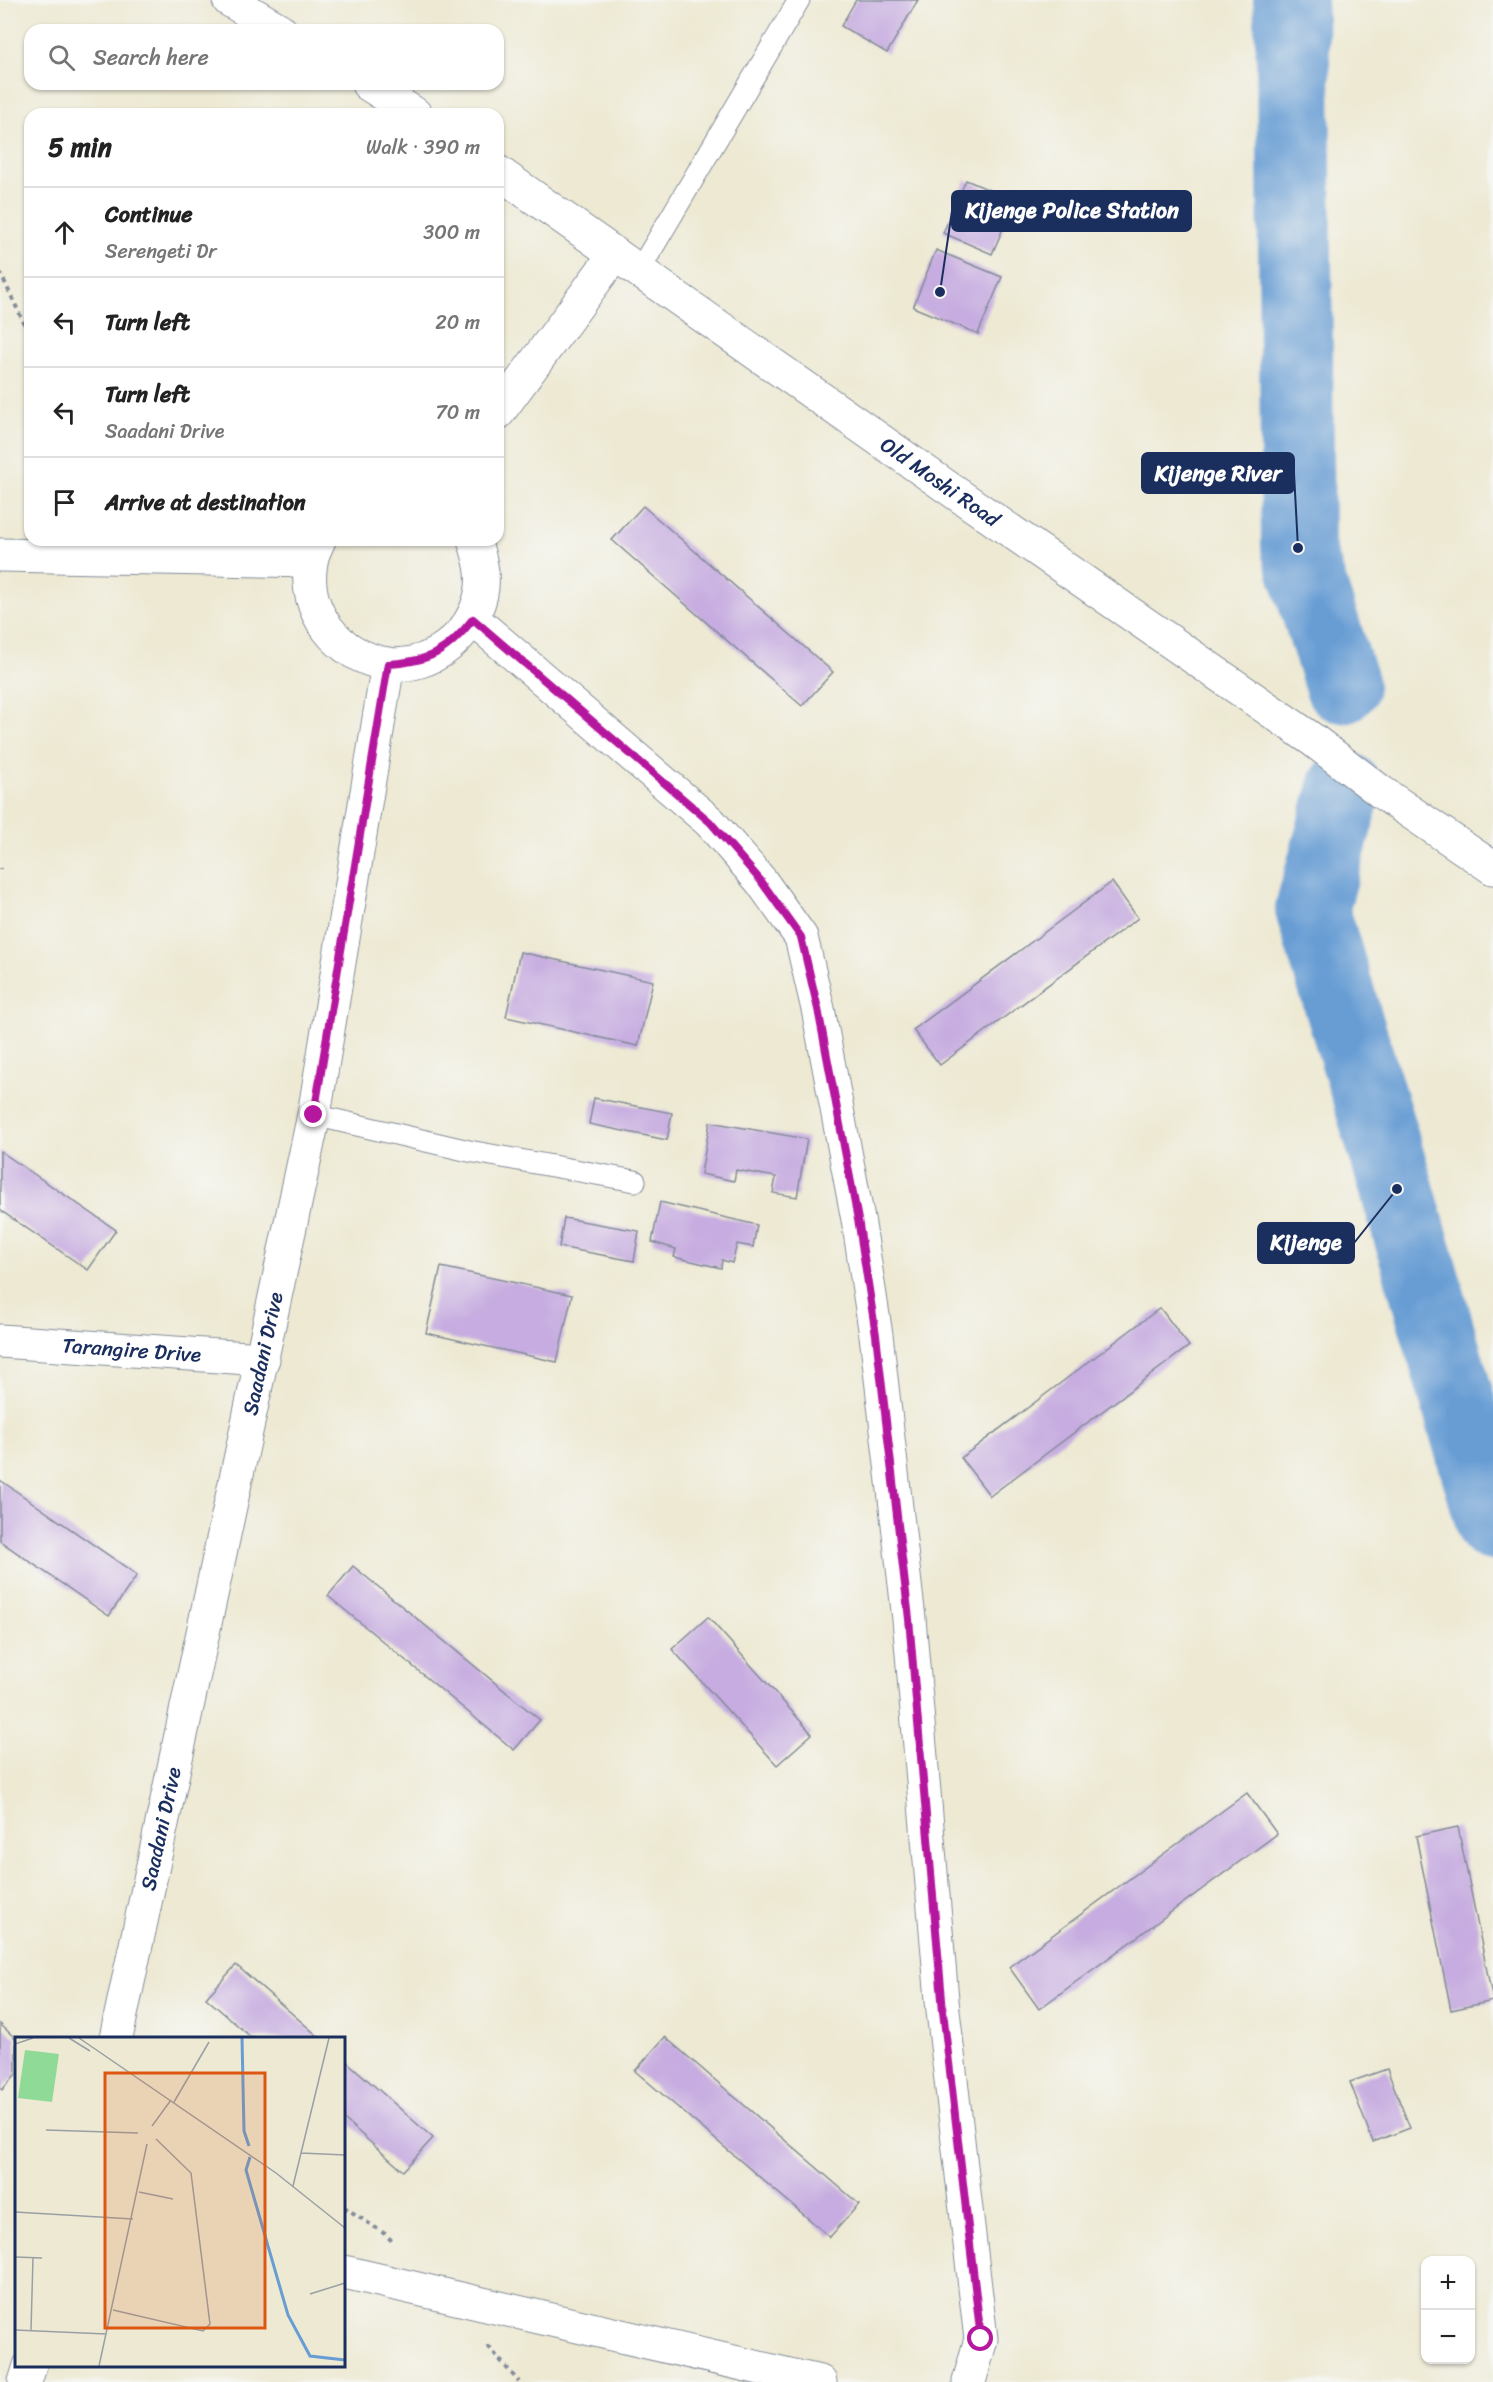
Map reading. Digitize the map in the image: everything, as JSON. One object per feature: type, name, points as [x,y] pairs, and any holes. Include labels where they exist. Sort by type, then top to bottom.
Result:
[{"type":"street","points":[[229,0],[270,24]]},
{"type":"street","points":[[378,90],[406,108]]},
{"type":"street","name":"Old Moshi Road","points":[[504,176],[956,494],[1313,740],[1381,792],[1493,868]]},
{"type":"street","points":[[504,406],[627,262]]},
{"type":"street","points":[[0,555],[315,551],[310,590],[319,617],[336,640],[360,657],[388,664],[413,663],[437,654],[458,639],[473,619],[482,593],[482,565],[476,546]]},
{"type":"street","points":[[473,619],[710,822],[761,881],[801,937],[818,1009],[859,1225],[880,1371],[909,1619],[943,2011],[981,2339],[969,2382]]},
{"type":"street","name":"Saadani Drive","points":[[116,2037],[314,1115],[388,664]]},
{"type":"street","name":"Tarangire Drive","points":[[0,1341],[263,1359]]},
{"type":"street","points":[[345,2272],[820,2382]]},
{"type":"street","points":[[25,2382],[30,2367]]},
{"type":"lane","points":[[627,262],[799,0]]},
{"type":"lane","points":[[314,1115],[469,1151],[635,1181]]},
{"type":"path","points":[[0,272],[24,323]]},
{"type":"building","points":[[856,0],[918,0],[887,53],[841,26]]},
{"type":"building","points":[[966,180],[1015,201],[992,254],[943,233]]},
{"type":"building","points":[[936,250],[1002,277],[978,334],[913,307]]},
{"type":"building","points":[[643,506],[833,672],[802,706],[612,540]]},
{"type":"building","points":[[1112,882],[1138,918],[940,1065],[913,1030]]},
{"type":"building","points":[[520,952],[653,981],[638,1046],[506,1017]]},
{"type":"building","points":[[594,1098],[672,1113],[667,1140],[589,1124]]},
{"type":"building","points":[[710,1122],[807,1139],[797,1197],[773,1193],[776,1177],[736,1170],[734,1181],[701,1174]]},
{"type":"building","points":[[0,1151],[116,1230],[88,1270],[0,1210]]},
{"type":"building","points":[[660,1202],[757,1225],[753,1247],[737,1244],[732,1263],[722,1260],[721,1268],[674,1257],[676,1249],[652,1242]]},
{"type":"building","points":[[564,1218],[639,1231],[634,1261],[559,1247]]},
{"type":"building","points":[[441,1267],[572,1295],[557,1362],[426,1333]]},
{"type":"building","points":[[1160,1308],[1189,1346],[990,1496],[961,1458]]},
{"type":"building","points":[[0,1480],[137,1575],[109,1616],[0,1541]]},
{"type":"building","points":[[353,1566],[540,1720],[514,1750],[328,1596]]},
{"type":"building","points":[[708,1617],[812,1734],[777,1765],[672,1649]]},
{"type":"building","points":[[1247,1793],[1277,1834],[1039,2009],[1009,1967]]},
{"type":"building","points":[[1458,1827],[1493,2001],[1451,2010],[1416,1836]]},
{"type":"building","points":[[236,1965],[319,2037],[251,2037],[206,1998]]},
{"type":"building","points":[[0,2024],[15,2038],[15,2075],[2,2090],[0,2088]]},
{"type":"building","points":[[665,2037],[859,2204],[830,2237],[635,2071]]},
{"type":"building","points":[[345,2060],[433,2138],[403,2171],[345,2120]]},
{"type":"building","points":[[1387,2069],[1410,2128],[1373,2142],[1350,2082]]},
{"type":"waterway","points":[[1290,0],[1293,62],[1298,548],[1342,686]]},
{"type":"waterway","points":[[1345,788],[1312,909],[1397,1189],[1493,1524]]},
{"type":"place","name":"Kijenge Police Station","points":[[940,292]]},
{"type":"place","name":"Kijenge River","points":[[1298,548]]},
{"type":"place","name":"Kijenge","points":[[1397,1189]]},
{"type":"route","points":[[314,1115],[388,664],[413,663],[437,654],[458,639],[473,619],[710,822],[761,881],[801,937],[818,1009],[859,1225],[876,1335],[909,1619],[943,2011],[981,2339]]}]
